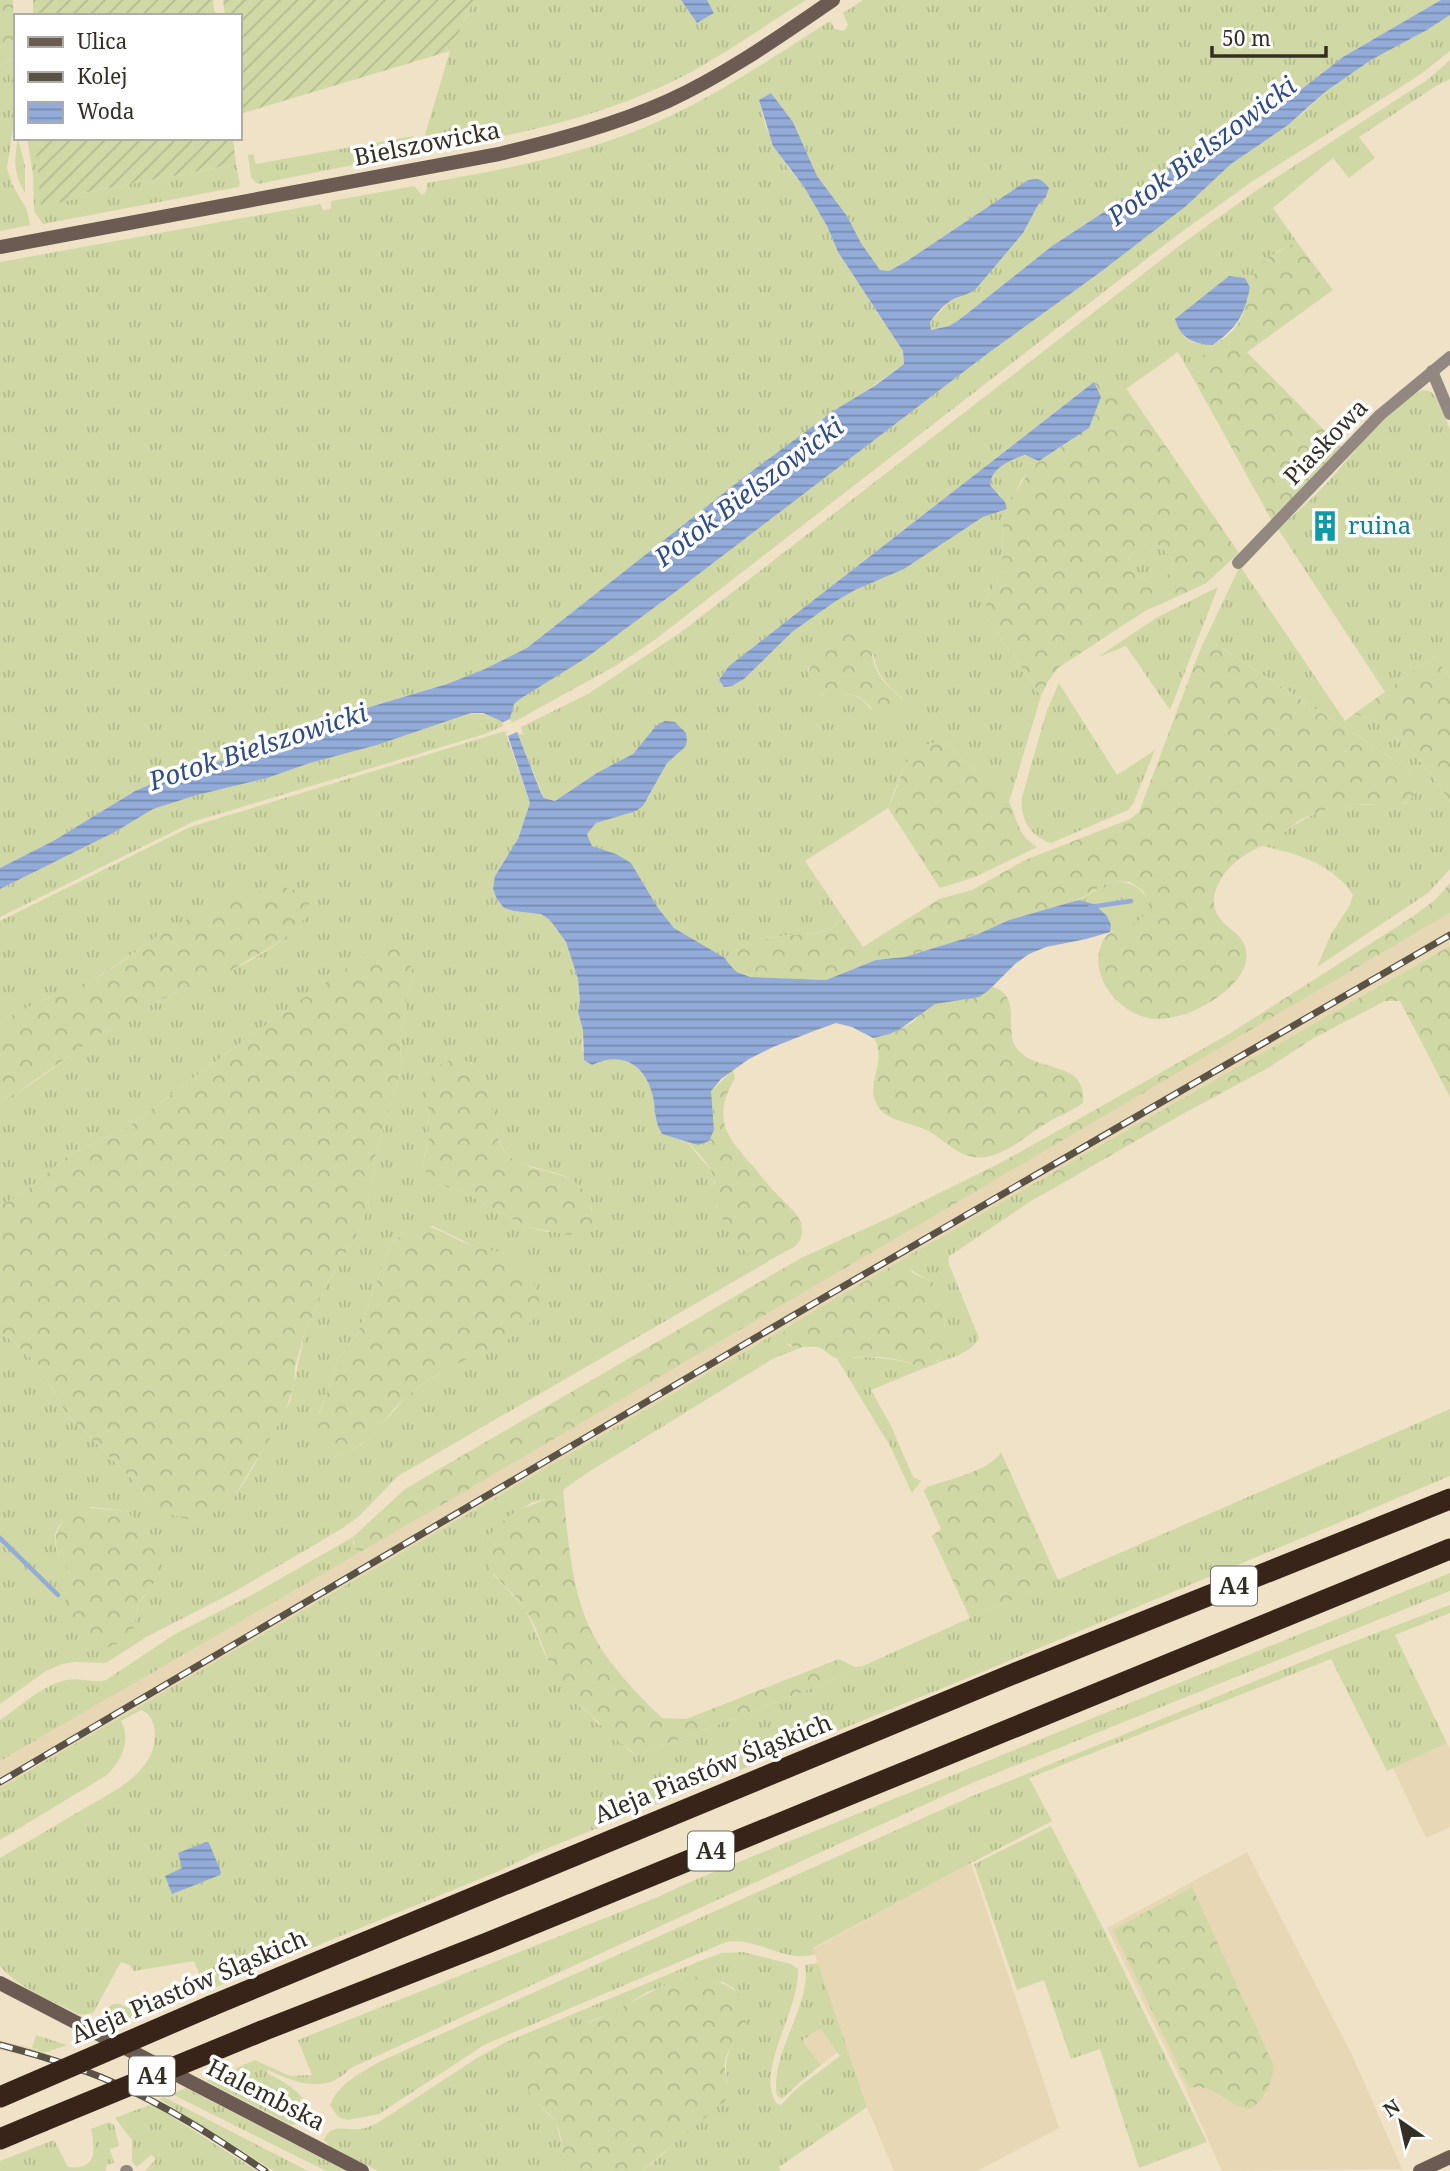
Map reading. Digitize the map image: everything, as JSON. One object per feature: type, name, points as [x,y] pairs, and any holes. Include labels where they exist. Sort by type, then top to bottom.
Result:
[{"type":"highway","name":"Aleja Piastów Śląskich","points":[[0,2097],[211,2006],[1005,1677],[1450,1499]]},
{"type":"highway","name":"A4","points":[[0,2138],[500,1938],[1450,1549]]},
{"type":"street","name":"Bielszowicka","points":[[0,247],[473,159],[576,135],[629,117],[706,81],[833,0]]},
{"type":"street","name":"Piaskowa","points":[[1238,563],[1380,415],[1450,357]]},
{"type":"street","points":[[1433,371],[1450,415]]},
{"type":"street","name":"Halembska","points":[[0,1983],[362,2171]]},
{"type":"street","points":[[1420,2171],[1450,2157]]},
{"type":"shaded area","points":[[1450,913],[1450,946],[896,1263],[0,1788],[0,1761]]},
{"type":"shaded area","points":[[1447,1743],[1450,1749],[1450,1827],[1426,1838],[1393,1768]]},
{"type":"shaded area","points":[[1247,1852],[1353,2057],[1402,2169],[1222,2171],[1107,1928]]},
{"type":"shaded area","points":[[971,1863],[1059,2128],[977,2171],[894,2171],[867,2107],[813,1949]]},
{"type":"shaded area","points":[[820,2027],[838,2052],[821,2065],[802,2041]]},
{"type":"shaded area","points":[[0,2040],[44,2053],[33,2058],[0,2050]]},
{"type":"green space","points":[[0,0],[13,0],[14,58],[0,66]]},
{"type":"green space","points":[[33,0],[213,0],[215,14],[33,14]]},
{"type":"green space","points":[[223,0],[474,0],[450,51],[242,113],[242,14],[225,14]]},
{"type":"green space","points":[[474,0],[681,0],[697,23],[714,13],[707,0],[806,0],[694,71],[654,90],[570,120],[426,151],[424,138],[450,51]]},
{"type":"green space","points":[[863,0],[1441,0],[1343,57],[1294,95],[1251,122],[1196,148],[1156,178],[1052,246],[959,320],[949,326],[930,330],[930,322],[949,302],[975,290],[1027,225],[1038,205],[1046,197],[1049,188],[1047,185],[1040,180],[1028,180],[907,261],[889,271],[880,270],[861,243],[847,216],[817,176],[793,122],[771,93],[759,100],[766,128],[786,165],[804,187],[827,226],[838,252],[903,351],[904,364],[748,474],[527,649],[447,684],[333,718],[246,753],[135,791],[55,840],[0,868],[0,262],[320,204],[323,210],[327,210],[331,208],[331,201],[414,186],[422,195],[426,192],[427,183],[576,151],[625,135],[679,112],[730,84],[830,21],[835,29],[844,31],[848,25],[843,13]]},
{"type":"green space","points":[[1450,15],[1450,51],[1421,74],[1250,183],[1176,236],[656,639],[617,665],[512,723],[510,719],[514,704],[520,699],[586,658],[987,354],[1102,271],[1202,191],[1231,164],[1303,113],[1325,92],[1371,60]]},
{"type":"green space","points":[[14,58],[14,122],[7,168],[12,184],[27,210],[30,225],[0,231],[0,66]]},
{"type":"green space","points":[[1450,60],[1450,79],[1359,137],[1375,158],[1349,178],[1333,158],[1273,208],[1299,245],[1283,248],[1269,258],[1257,272],[1250,287],[1245,278],[1183,336],[1192,342],[1213,345],[1200,364],[1198,387],[1178,352],[1119,394],[1114,394],[1094,382],[729,666],[719,680],[732,686],[744,679],[792,632],[836,601],[904,569],[983,517],[1007,509],[1000,495],[989,484],[990,479],[1007,462],[1018,457],[1031,457],[1039,461],[1021,481],[1003,519],[1002,570],[985,607],[985,615],[1041,696],[1009,802],[945,741],[903,769],[888,808],[805,861],[840,913],[836,925],[829,931],[761,940],[736,950],[725,958],[674,928],[641,879],[592,846],[587,833],[596,823],[648,798],[667,762],[684,748],[650,734],[633,754],[555,801],[544,798],[517,732],[523,735],[521,727],[588,694],[680,633],[1183,243],[1257,190],[1427,80]],"holes":[[[821,647],[874,655],[880,674],[903,699],[871,709],[855,695],[822,695],[807,671]]]},
{"type":"green space","points":[[413,136],[412,153],[258,184],[251,178],[248,155],[253,154],[256,164]]},
{"type":"green space","points":[[18,140],[25,166],[25,193],[18,179],[16,153]]},
{"type":"green space","points":[[27,140],[39,140],[78,198],[77,194],[236,164],[240,185],[43,224],[34,211],[33,175]]},
{"type":"green space","points":[[35,140],[233,140],[236,164],[77,194],[78,199],[41,206]]},
{"type":"green space","points":[[1290,245],[1299,245],[1333,290],[1247,352],[1341,447],[1272,521],[1198,387],[1199,371],[1207,351],[1227,336],[1241,318],[1251,281],[1259,266]]},
{"type":"green space","points":[[1094,382],[1107,386],[1114,394],[1119,394],[1126,388],[1239,553],[1205,584],[1145,611],[1058,668],[1041,696],[985,615],[985,607],[1002,570],[1003,519],[1013,496],[1039,461],[1073,439],[1101,397]],"holes":[[[1159,545],[1173,559],[1172,570],[1163,580],[1139,578],[1128,557],[1139,548]]]},
{"type":"green space","points":[[1423,390],[1434,394],[1438,399],[1450,430],[1450,678],[1435,656],[1385,692],[1278,529],[1326,484],[1384,418],[1410,396]]},
{"type":"green space","points":[[1148,545],[1159,545],[1173,559],[1172,570],[1163,580],[1139,578],[1131,565],[1128,557]]},
{"type":"green space","points":[[1240,566],[1345,721],[1354,714],[1375,720],[1429,771],[1450,802],[1450,869],[1428,893],[1317,967],[1331,934],[1350,905],[1353,895],[1335,875],[1313,862],[1262,846],[1306,818],[1325,810],[1344,806],[1406,803],[1417,787],[1408,769],[1211,641],[1200,650]]},
{"type":"green space","points":[[1218,587],[1170,710],[1126,646],[1098,657],[1156,618]]},
{"type":"green space","points":[[849,630],[864,636],[868,641],[879,675],[903,700],[904,707],[895,714],[882,716],[854,695],[827,695],[812,689],[808,675],[819,649],[832,635]]},
{"type":"green space","points":[[1211,641],[1408,769],[1417,787],[1411,798],[1400,804],[1349,805],[1310,815],[1233,864],[1218,885],[1215,910],[1242,940],[1247,956],[1244,967],[1230,988],[1208,1004],[1170,1018],[1149,1018],[1134,1013],[1107,989],[1099,967],[1102,943],[1107,935],[1141,919],[1149,902],[1143,891],[1130,882],[1111,881],[1068,905],[1009,920],[976,935],[905,957],[876,960],[826,980],[750,977],[738,972],[725,958],[748,944],[761,940],[829,931],[836,925],[840,913],[863,947],[939,899],[972,890],[1025,860],[1130,819],[1139,812],[1200,650]]},
{"type":"green space","points":[[1435,656],[1450,678],[1450,802],[1429,771],[1404,745],[1375,720],[1354,714]]},
{"type":"green space","points":[[1059,683],[1117,775],[1155,750],[1128,810],[1051,843],[1037,836],[1028,826],[1022,797],[1047,710]]},
{"type":"green space","points":[[471,713],[491,717],[503,722],[503,726],[485,734],[195,821],[0,917],[0,889],[115,832],[153,809],[377,745]]},
{"type":"green space","points":[[505,731],[530,803],[518,839],[495,876],[550,920],[566,942],[578,979],[578,1012],[583,1030],[582,1050],[592,1064],[613,1059],[631,1063],[638,1069],[649,1086],[656,1120],[662,1134],[686,1141],[709,1168],[714,1179],[717,1207],[757,1261],[769,1261],[398,1476],[358,1517],[343,1528],[234,1592],[148,1636],[106,1663],[75,1662],[46,1671],[0,1704],[0,1331],[38,1364],[66,1413],[139,1486],[148,1501],[232,1500],[290,1402],[305,1332],[324,1289],[357,1234],[368,1207],[376,1154],[402,1066],[400,1048],[407,997],[413,977],[352,964],[125,1129],[69,1155],[27,1190],[0,1206],[0,1101],[27,1087],[89,1041],[140,1011],[260,955],[278,943],[309,913],[162,933],[105,973],[0,1022],[0,921],[190,827]],"holes":[[[471,1062],[485,1089],[506,1152],[519,1163],[552,1172],[576,1183],[592,1210],[548,1232],[527,1227],[458,1189],[438,1185],[422,1165],[429,1139],[428,1092]],[[433,1226],[473,1246],[505,1254],[519,1262],[535,1288],[534,1319],[500,1342],[457,1362],[424,1383],[405,1398],[362,1444],[333,1458],[319,1413],[337,1361],[358,1333],[390,1246],[404,1232]],[[92,1507],[127,1511],[154,1545],[155,1580],[139,1604],[132,1631],[122,1641],[110,1646],[72,1618],[69,1572],[55,1543],[55,1535],[62,1522]]]},
{"type":"green space","points":[[945,741],[968,765],[1001,791],[1025,837],[1037,847],[975,877],[940,888],[888,808],[912,755],[930,743]]},
{"type":"green space","points":[[1111,881],[1134,886],[1150,902],[1148,910],[1140,920],[1110,932],[1111,925],[1094,904],[1079,900]]},
{"type":"green space","points":[[1450,883],[1450,913],[440,1506],[359,1553],[355,1549],[353,1537],[405,1489],[801,1258],[1002,1162],[1229,1034],[1412,917],[1435,900]]},
{"type":"green space","points":[[284,887],[302,893],[309,901],[309,913],[295,931],[223,975],[160,1000],[100,1034],[17,1093],[0,1101],[0,1022],[102,975],[159,935],[187,920],[253,893]]},
{"type":"green space","points":[[394,946],[404,952],[413,977],[407,997],[400,1048],[402,1066],[376,1154],[368,1207],[357,1234],[324,1289],[305,1332],[295,1367],[294,1385],[284,1415],[232,1500],[219,1511],[191,1520],[168,1514],[148,1501],[139,1486],[66,1413],[38,1364],[0,1331],[0,1206],[27,1190],[69,1155],[125,1129],[366,954],[380,947]]},
{"type":"green space","points":[[1450,946],[1450,1097],[1400,1001],[1385,1001],[1312,1039],[1268,1068],[1056,1187],[1049,1180],[1049,1175],[1059,1169]]},
{"type":"green space","points":[[993,987],[1003,992],[1008,999],[1012,1037],[1021,1053],[1071,1074],[1083,1090],[1083,1103],[1000,1153],[969,1156],[926,1130],[882,1111],[873,1092],[879,1055],[874,1038],[890,1034],[912,1023],[935,1004]]},
{"type":"green space","points":[[458,1058],[471,1063],[476,1069],[486,1090],[500,1144],[506,1153],[522,1164],[568,1179],[583,1190],[588,1199],[593,1224],[585,1231],[569,1235],[527,1227],[458,1189],[438,1185],[430,1178],[422,1165],[429,1138],[428,1090],[436,1070]]},
{"type":"green space","points":[[733,1070],[735,1078],[724,1104],[723,1115],[729,1135],[766,1182],[796,1214],[802,1228],[797,1244],[763,1262],[751,1258],[727,1227],[717,1205],[712,1173],[686,1141],[698,1145],[713,1110],[711,1091]]},
{"type":"green space","points":[[1049,1175],[1049,1180],[1056,1187],[948,1257],[979,1338],[965,1352],[933,1365],[939,1360],[946,1317],[936,1284],[896,1263]]},
{"type":"green space","points":[[420,1225],[434,1228],[467,1244],[514,1258],[529,1274],[536,1290],[539,1298],[537,1313],[533,1320],[508,1339],[450,1367],[423,1384],[401,1402],[366,1440],[333,1458],[315,1444],[315,1424],[337,1361],[358,1333],[390,1246],[404,1232]]},
{"type":"green space","points":[[896,1263],[908,1266],[913,1273],[936,1284],[947,1295],[944,1327],[948,1341],[944,1354],[933,1365],[922,1369],[891,1358],[838,1359],[817,1347],[793,1346],[782,1337],[785,1328]]},
{"type":"green space","points":[[785,1328],[782,1337],[789,1346],[803,1347],[774,1358],[587,1473],[553,1497],[531,1503],[504,1520],[487,1539],[494,1575],[525,1608],[565,1692],[629,1751],[638,1755],[818,1686],[1450,1409],[1450,1476],[975,1675],[536,1853],[497,1872],[216,1987],[211,1984],[204,1987],[194,1961],[134,1971],[121,1962],[93,2013],[80,2015],[27,1988],[0,1966],[0,1858],[121,1787],[135,1775],[147,1762],[154,1746],[152,1721],[148,1714],[141,1710],[121,1721],[125,1743],[117,1763],[107,1775],[0,1840],[0,1788]]},
{"type":"green space","points":[[867,1357],[902,1361],[922,1369],[871,1390],[891,1426],[913,1477],[921,1481],[912,1493],[890,1446],[837,1359]]},
{"type":"green space","points":[[1001,1452],[1058,1580],[970,1618],[932,1536],[941,1529],[924,1491],[927,1487],[978,1470]]},
{"type":"green space","points":[[563,1489],[572,1566],[588,1623],[596,1640],[618,1671],[662,1718],[686,1719],[839,1659],[855,1667],[863,1666],[638,1755],[632,1752],[569,1698],[555,1677],[524,1607],[498,1579],[484,1555],[487,1540],[504,1520],[520,1509]]},
{"type":"green space","points":[[78,1507],[126,1511],[147,1534],[158,1560],[155,1580],[140,1602],[131,1633],[109,1647],[101,1648],[85,1643],[72,1622],[68,1570],[57,1548],[56,1534],[62,1522]]},
{"type":"green space","points":[[353,1537],[353,1544],[359,1553],[0,1761],[0,1720],[40,1691],[67,1680],[106,1680],[175,1634],[250,1596]]},
{"type":"green space","points":[[1450,1573],[1450,1591],[974,1782],[351,2068],[331,2082],[300,2082],[268,2070],[267,2073],[287,2084],[308,2105],[311,2112],[304,2122],[291,2125],[206,2081],[255,2060],[290,2076],[312,2075],[298,2040],[658,1897]]},
{"type":"green space","points":[[1450,1605],[1450,1613],[1395,1635],[1447,1743],[1387,1771],[1331,1659],[1029,1778],[1052,1821],[813,1948],[815,1954],[793,1956],[749,1943],[726,1942],[484,2045],[379,2114],[348,2120],[338,2117],[330,2105],[345,2084],[381,2061],[970,1797],[1329,1651]]},
{"type":"green space","points":[[1051,1826],[1207,2142],[1139,2168],[1100,2049],[1071,2059],[1044,1980],[1017,1990],[974,1864]]},
{"type":"green space","points":[[1192,1887],[1274,2066],[1266,2091],[1250,2109],[1206,2088],[1189,2088],[1113,1930]]},
{"type":"green space","points":[[743,1952],[791,1964],[798,1969],[797,1985],[771,2074],[771,2089],[776,2103],[781,2105],[795,2090],[840,2056],[820,2028],[802,2041],[821,2065],[782,2099],[777,2096],[779,2063],[802,1997],[805,1965],[818,1963],[867,2107],[779,2167],[781,2171],[642,2171],[677,2141],[728,2083],[727,2059],[744,2026],[740,1997],[733,1988],[723,1982],[683,1979],[647,1992],[615,2012],[583,2024],[538,2104],[556,2122],[568,2171],[378,2171],[331,2147],[324,2140],[327,2134],[335,2129],[361,2129],[379,2122],[506,2042],[700,1961],[722,1953]]},
{"type":"green space","points":[[695,1977],[726,1985],[742,1998],[746,2006],[744,2028],[726,2057],[725,2072],[729,2090],[726,2100],[642,2171],[568,2171],[557,2126],[532,2097],[523,2075],[528,2050],[543,2035],[598,2019],[657,1989]]},
{"type":"green space","points":[[113,2004],[145,2014],[107,2029],[100,2021]]},
{"type":"green space","points":[[36,2035],[67,2045],[44,2053],[32,2048]]},
{"type":"green space","points":[[186,2088],[346,2171],[326,2171],[172,2094]]},
{"type":"green space","points":[[164,2097],[308,2171],[274,2171],[159,2099]]},
{"type":"green space","points":[[152,2104],[257,2171],[145,2171],[156,2159],[151,2155],[137,2167],[132,2162],[132,2140],[115,2118]]},
{"type":"green space","points":[[109,2122],[114,2125],[119,2146],[110,2149],[114,2163],[106,2165],[106,2171],[0,2171],[0,2161],[54,2140],[68,2167],[85,2166],[94,2151],[91,2129]]},
{"type":"water","points":[[681,0],[707,0],[714,13],[697,23]]},
{"type":"water","name":"Potok Bielszowicki","points":[[1441,0],[1450,0],[1450,15],[1371,60],[1325,92],[1288,125],[1231,164],[1186,206],[1102,271],[987,354],[586,658],[520,699],[514,704],[510,719],[503,722],[483,713],[471,713],[377,745],[153,809],[115,832],[0,889],[0,868],[55,840],[135,791],[246,753],[333,718],[447,684],[527,648],[748,474],[835,410],[904,364],[903,351],[838,252],[827,226],[804,187],[773,146],[759,100],[771,93],[793,122],[817,176],[847,216],[861,243],[880,270],[889,271],[907,261],[1028,180],[1040,180],[1047,185],[1049,188],[1046,197],[1038,205],[1023,233],[975,290],[952,300],[940,310],[930,322],[931,330],[949,326],[959,320],[1052,246],[1156,178],[1196,148],[1251,122],[1294,95],[1343,57]]},
{"type":"water","points":[[1229,276],[1245,278],[1250,287],[1238,320],[1228,333],[1213,345],[1199,343],[1184,336],[1175,319]]},
{"type":"water","points":[[1094,382],[1101,397],[1089,428],[1039,461],[1025,455],[1008,462],[994,474],[990,485],[1005,502],[1007,509],[983,517],[904,569],[836,601],[792,632],[744,679],[724,687],[719,680],[729,666]]},
{"type":"water","points":[[665,721],[675,722],[686,733],[684,748],[667,763],[643,806],[636,811],[596,823],[587,834],[592,846],[616,854],[631,863],[658,908],[674,928],[725,958],[737,972],[750,977],[826,980],[876,960],[905,957],[976,935],[1009,920],[1079,900],[1094,904],[1107,916],[1111,925],[1110,932],[1046,947],[1029,954],[979,997],[935,1004],[890,1034],[873,1038],[852,1027],[836,1023],[773,1047],[749,1059],[721,1079],[711,1091],[714,1130],[709,1141],[698,1145],[662,1134],[656,1120],[650,1086],[639,1069],[623,1060],[613,1059],[592,1065],[584,1060],[583,1030],[578,1012],[578,979],[566,942],[550,920],[541,914],[504,908],[493,889],[495,876],[518,839],[530,803],[508,736],[517,732],[541,793],[544,798],[555,801],[597,773],[633,754],[656,726]]},
{"type":"water","points":[[209,1843],[220,1875],[172,1894],[165,1876],[182,1868],[178,1853]]},
{"type":"waterway","points":[[1090,907],[1131,901]]},
{"type":"waterway","points":[[0,1538],[58,1595]]},
{"type":"railway","points":[[0,1782],[818,1301],[1450,935]]},
{"type":"railway","points":[[0,2045],[71,2066],[132,2091],[190,2123],[265,2171]]},
{"type":"place","name":"ruina","points":[[1325,526]]}]
